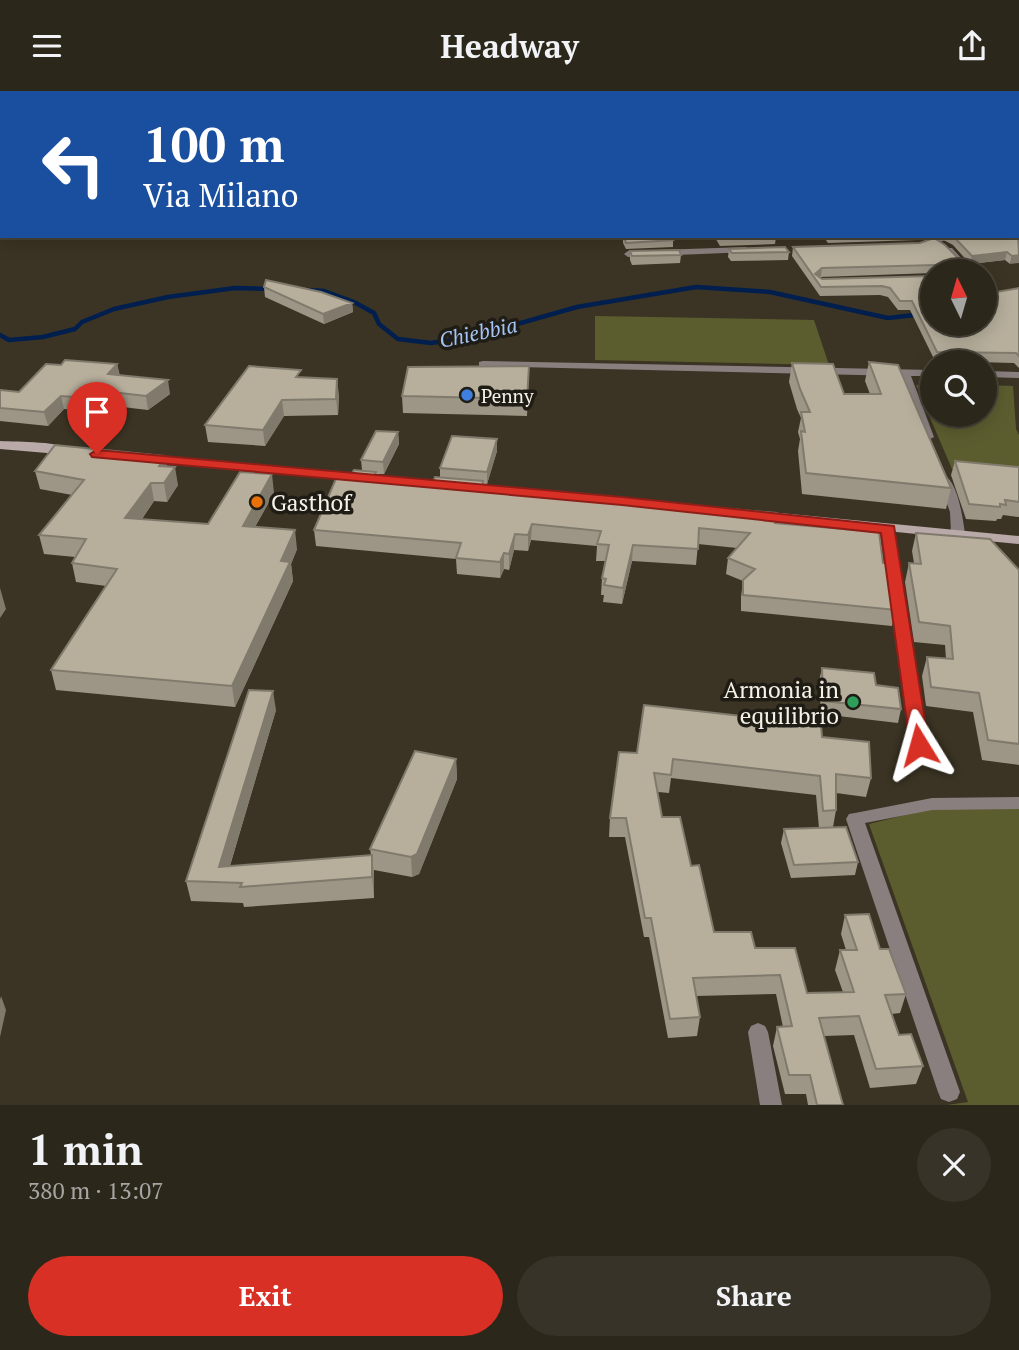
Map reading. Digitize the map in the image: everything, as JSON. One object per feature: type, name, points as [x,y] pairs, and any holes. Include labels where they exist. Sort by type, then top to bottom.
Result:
[{"type":"main road","points":[[0,445],[89,453]]},
{"type":"main road","points":[[0,454],[51,450]]},
{"type":"main road","points":[[140,458],[372,479]]},
{"type":"main road","points":[[744,514],[1019,540]]},
{"type":"street","points":[[918,246],[931,238],[958,259]]},
{"type":"street","points":[[628,254],[751,250]]},
{"type":"street","points":[[483,364],[920,373]]},
{"type":"street","points":[[905,373],[931,446]]},
{"type":"street","points":[[997,376],[1017,378]]},
{"type":"street","points":[[939,468],[956,512],[958,534]]},
{"type":"street","points":[[888,529],[919,745]]},
{"type":"street","points":[[985,537],[1006,556]]},
{"type":"street","points":[[949,1092],[855,820],[932,804],[1019,803]]},
{"type":"street","points":[[758,1032],[771,1105]]},
{"type":"shaded area","points":[[595,316],[814,320],[829,365],[595,360]]},
{"type":"shaded area","points":[[997,385],[1013,386],[1016,429],[1019,435],[1019,473],[952,469],[934,427],[997,427]]},
{"type":"shaded area","points":[[938,807],[1019,807],[1019,1105],[947,1105],[968,1102],[869,824]]},
{"type":"building","points":[[625,238],[673,240],[626,243]]},
{"type":"building","points":[[934,238],[959,259],[920,259],[920,265],[822,268],[815,274],[822,279],[920,276],[920,317],[912,301],[900,301],[890,288],[821,287],[793,247],[920,243]]},
{"type":"building","points":[[955,238],[1018,238],[1019,255],[1012,256],[1007,252],[972,256]]},
{"type":"building","points":[[785,247],[789,252],[732,253],[729,249]]},
{"type":"building","points":[[679,250],[681,255],[632,256],[630,251]]},
{"type":"building","points":[[266,280],[321,292],[352,303],[323,314],[264,287]]},
{"type":"building","points":[[1019,288],[1019,356],[1016,353],[997,353],[997,350],[936,350],[929,336],[998,336],[998,292]]},
{"type":"building","points":[[65,360],[117,364],[108,374],[168,380],[146,396],[94,390],[87,398],[61,396],[44,412],[0,408],[0,390],[19,392],[46,364],[61,365]]},
{"type":"building","points":[[869,362],[898,365],[920,416],[920,427],[925,427],[951,488],[806,473],[801,431],[805,432],[801,412],[810,412],[792,363],[833,364],[844,394],[881,394]]},
{"type":"building","points":[[249,366],[301,370],[296,377],[337,379],[336,399],[282,400],[263,430],[205,425]]},
{"type":"building","points":[[529,366],[527,399],[402,396],[408,367]]},
{"type":"building","points":[[376,431],[398,432],[383,462],[361,460]]},
{"type":"building","points":[[452,436],[497,439],[487,472],[440,468]]},
{"type":"building","points":[[55,445],[165,456],[159,466],[175,467],[164,483],[151,483],[125,518],[208,524],[240,472],[272,474],[243,526],[295,530],[281,561],[290,562],[232,686],[51,670],[117,569],[72,563],[86,539],[39,535],[84,480],[35,471]]},
{"type":"building","points":[[955,461],[1019,467],[1019,502],[1005,500],[1006,505],[1000,504],[1000,507],[969,504]]},
{"type":"building","points":[[354,470],[376,472],[373,477],[433,482],[435,477],[483,481],[482,487],[509,490],[776,513],[775,523],[879,532],[883,563],[890,563],[896,610],[743,595],[743,580],[755,569],[728,558],[750,533],[699,528],[698,549],[633,545],[623,588],[604,585],[606,579],[602,578],[609,545],[597,544],[601,531],[532,524],[528,535],[515,534],[509,554],[504,553],[500,562],[456,558],[461,543],[314,530],[338,474],[351,475]]},
{"type":"building","points":[[916,533],[990,539],[1019,570],[1019,744],[988,740],[979,693],[931,687],[927,657],[953,659],[950,626],[919,622],[909,563],[921,564]]},
{"type":"building","points":[[822,668],[874,673],[876,685],[898,688],[901,709],[823,701]]},
{"type":"building","points":[[249,690],[273,691],[219,867],[372,855],[372,877],[240,887],[242,883],[186,881]]},
{"type":"building","points":[[644,705],[821,725],[822,737],[869,742],[871,778],[836,774],[836,810],[823,811],[820,776],[673,759],[671,775],[654,773],[662,817],[680,817],[691,866],[699,865],[714,932],[751,932],[755,948],[795,948],[807,993],[854,992],[840,950],[857,950],[845,915],[869,914],[880,949],[889,949],[906,994],[885,995],[899,1035],[911,1034],[923,1066],[876,1069],[859,1016],[819,1018],[843,1105],[817,1105],[810,1075],[789,1075],[777,1027],[792,1026],[780,975],[693,978],[700,1017],[670,1019],[651,918],[645,918],[626,818],[610,818],[619,752],[637,753]]},
{"type":"building","points":[[415,751],[456,759],[417,854],[411,857],[370,849]]},
{"type":"building","points":[[846,827],[858,862],[794,865],[784,829]]},
{"type":"waterway","name":"Chiebbia","points":[[306,290],[324,291],[354,302],[374,313],[379,324],[398,339],[431,343],[472,337],[577,307],[696,287],[770,292],[888,318],[920,314]]},
{"type":"waterway","name":"Chiebbia","points":[[0,335],[9,340],[43,337],[75,329],[82,322],[114,309],[168,297],[235,288],[273,289]]},
{"type":"place","name":"Penny","points":[[467,395]]},
{"type":"place","name":"Gasthof","points":[[257,502]]},
{"type":"place","name":"Armonia in equilibrio","points":[[853,702]]},
{"type":"route","points":[[97,454],[622,501],[888,529],[919,745]]}]
